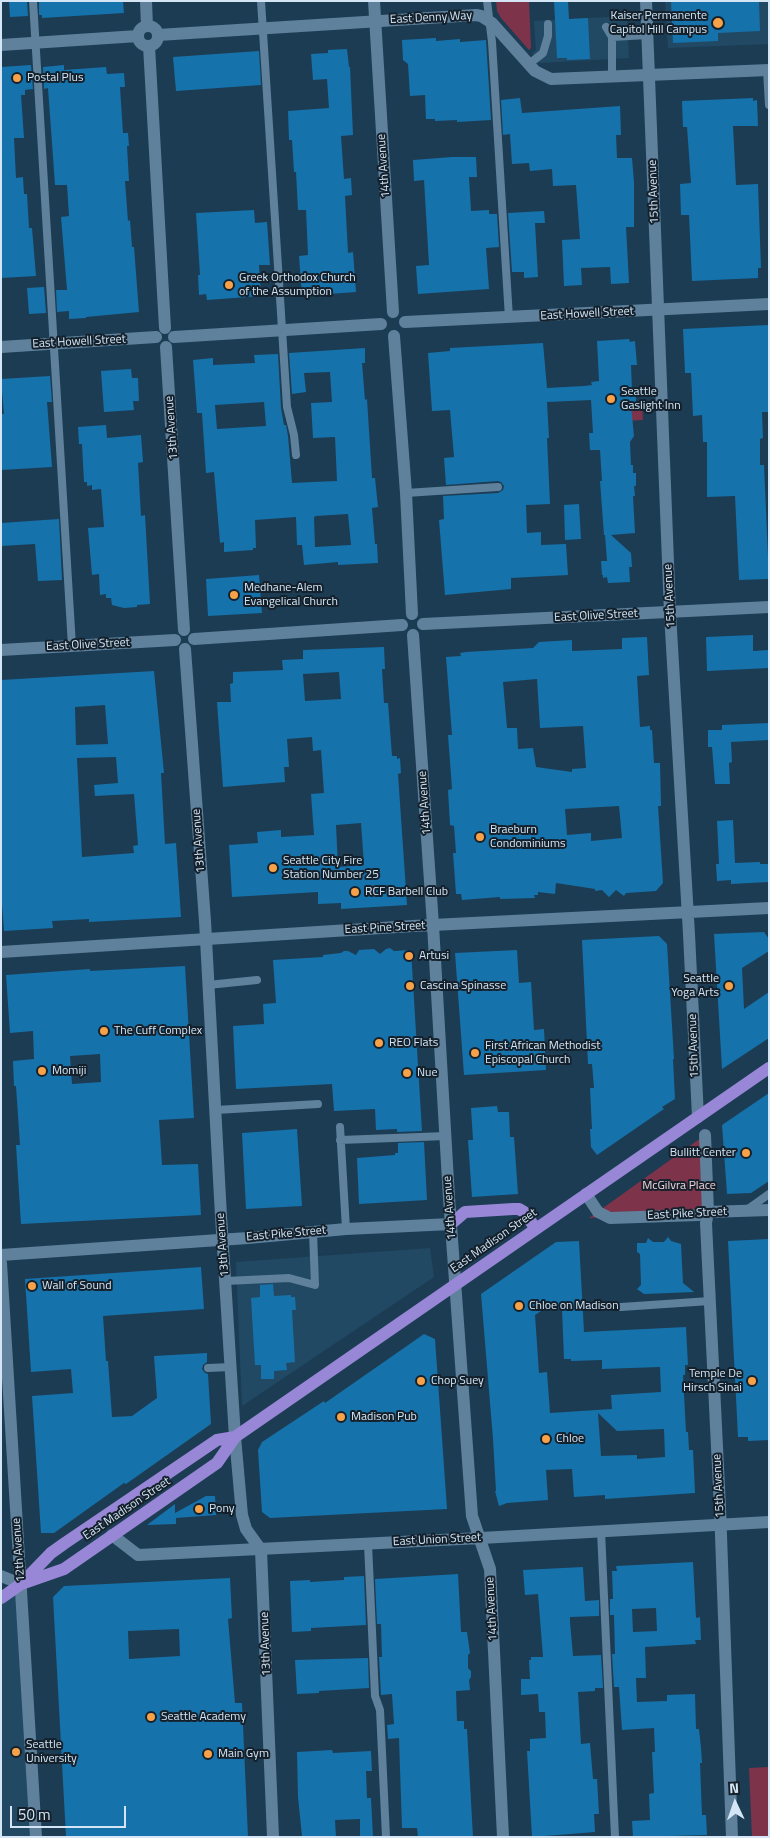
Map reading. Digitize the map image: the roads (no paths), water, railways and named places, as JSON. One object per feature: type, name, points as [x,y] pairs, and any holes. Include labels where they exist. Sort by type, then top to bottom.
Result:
[{"type":"main road","name":"East Madison Street","points":[[21,1584],[64,1568],[217,1463],[235,1437],[769,1068]]},
{"type":"main road","points":[[451,1224],[465,1212],[519,1209],[524,1212],[536,1229]]},
{"type":"main road","name":"East Madison Street","points":[[1,1598],[21,1584],[50,1553],[217,1440],[235,1437]]},
{"type":"street","points":[[146,1],[147,26]]},
{"type":"street","name":"14th Avenue","points":[[374,1],[393,312]]},
{"type":"street","name":"15th Avenue","points":[[646,1],[670,613],[698,1117]]},
{"type":"street","name":"East Denny Way","points":[[158,36],[476,15],[488,20],[539,74],[551,79],[768,70]]},
{"type":"street","points":[[147,26],[154,28],[158,36],[156,43],[149,46],[141,44],[138,36],[141,29],[147,26]]},
{"type":"street","points":[[1,45],[138,36]]},
{"type":"street","name":"13th Avenue","points":[[149,46],[184,630]]},
{"type":"street","name":"East Howell Street","points":[[406,322],[769,304]]},
{"type":"street","points":[[393,312],[402,315],[406,322],[404,330],[394,336],[384,331],[381,324],[384,316],[393,312]]},
{"type":"street","name":"East Howell Street","points":[[1,347],[381,324]]},
{"type":"street","points":[[394,336],[406,493],[412,614]]},
{"type":"street","name":"East Olive Street","points":[[423,624],[769,607]]},
{"type":"street","points":[[412,614],[420,616],[423,624],[420,632],[413,636],[404,632],[402,625],[404,618],[412,614]]},
{"type":"street","points":[[194,639],[402,625]]},
{"type":"street","points":[[184,630],[191,632],[194,639],[191,646],[185,649],[179,648],[175,640],[178,633],[184,630]]},
{"type":"street","name":"14th Avenue","points":[[413,636],[455,1285],[472,1516],[481,1538],[490,1570],[503,1837]]},
{"type":"street","name":"East Olive Street","points":[[1,650],[175,640]]},
{"type":"street","name":"13th Avenue","points":[[185,649],[206,939],[235,1437],[242,1515],[246,1529],[261,1550],[273,1837]]},
{"type":"street","name":"East Pine Street","points":[[1,952],[769,908]]},
{"type":"street","name":"15th Avenue","points":[[705,1135],[708,1212],[706,1223],[721,1524],[732,1837]]},
{"type":"street","name":"East Pike Street","points":[[586,1194],[598,1212],[610,1218],[769,1210]]},
{"type":"street","name":"East Pike Street","points":[[1,1255],[346,1229],[451,1224]]},
{"type":"street","name":"12th Avenue","points":[[1,1263],[36,1837]]},
{"type":"street","name":"East Union Street","points":[[112,1535],[138,1555],[769,1522]]},
{"type":"street","points":[[1,1576],[21,1584]]},
{"type":"lane","points":[[34,1],[72,646]]},
{"type":"lane","points":[[260,1],[287,407],[294,435],[296,455]]},
{"type":"lane","points":[[487,1],[492,42],[509,318]]},
{"type":"lane","points":[[529,64],[543,53],[548,36],[548,24]]},
{"type":"lane","points":[[606,27],[612,37],[612,77]]},
{"type":"lane","points":[[612,37],[648,35]]},
{"type":"lane","points":[[768,70],[769,105]]},
{"type":"lane","points":[[406,493],[498,487]]},
{"type":"lane","points":[[208,985],[257,980]]},
{"type":"lane","points":[[216,1110],[318,1104]]},
{"type":"lane","points":[[340,1127],[346,1229]]},
{"type":"lane","points":[[340,1140],[446,1136]]},
{"type":"lane","points":[[747,1210],[769,1194]]},
{"type":"lane","points":[[226,1281],[289,1278],[315,1285],[313,1232]]},
{"type":"lane","points":[[621,1307],[710,1301]]},
{"type":"lane","points":[[208,1368],[231,1367]]},
{"type":"lane","points":[[601,1530],[615,1837]]},
{"type":"lane","points":[[368,1544],[374,1696],[380,1710],[386,1837]]},
{"type":"place","name":"Kaiser Permanente Capitol Hill Campus","points":[[718,23]]},
{"type":"place","name":"Postal Plus","points":[[17,78]]},
{"type":"place","name":"Greek Orthodox Church of the Assumption","points":[[229,285]]},
{"type":"place","name":"Seattle Gaslight Inn","points":[[611,399]]},
{"type":"place","name":"Medhane-Alem Evangelical Church","points":[[234,595]]},
{"type":"place","name":"Braeburn Condominiums","points":[[480,837]]},
{"type":"place","name":"Seattle City Fire Station Number 25","points":[[273,868]]},
{"type":"place","name":"RCF Barbell Club","points":[[355,892]]},
{"type":"place","name":"Artusi","points":[[409,956]]},
{"type":"place","name":"Cascina Spinasse","points":[[410,986]]},
{"type":"place","name":"Seattle Yoga Arts","points":[[729,986]]},
{"type":"place","name":"The Cuff Complex","points":[[104,1031]]},
{"type":"place","name":"REO Flats","points":[[379,1043]]},
{"type":"place","name":"First African Methodist Episcopal Church","points":[[475,1053]]},
{"type":"place","name":"Momiji","points":[[42,1071]]},
{"type":"place","name":"Nue","points":[[407,1073]]},
{"type":"place","name":"Bullitt Center","points":[[746,1153]]},
{"type":"place","name":"Wall of Sound","points":[[32,1286]]},
{"type":"place","name":"Chloe on Madison","points":[[519,1306]]},
{"type":"place","name":"Chop Suey","points":[[421,1381]]},
{"type":"place","name":"Temple De Hirsch Sinai","points":[[752,1381]]},
{"type":"place","name":"Madison Pub","points":[[341,1417]]},
{"type":"place","name":"Chloe","points":[[546,1439]]},
{"type":"place","name":"Pony","points":[[199,1509]]},
{"type":"place","name":"Seattle Academy","points":[[151,1717]]},
{"type":"place","name":"Seattle University","points":[[16,1752]]},
{"type":"place","name":"Main Gym","points":[[208,1754]]},
{"type":"park label","name":"McGilvra Place","points":[[679,1186]]}]
